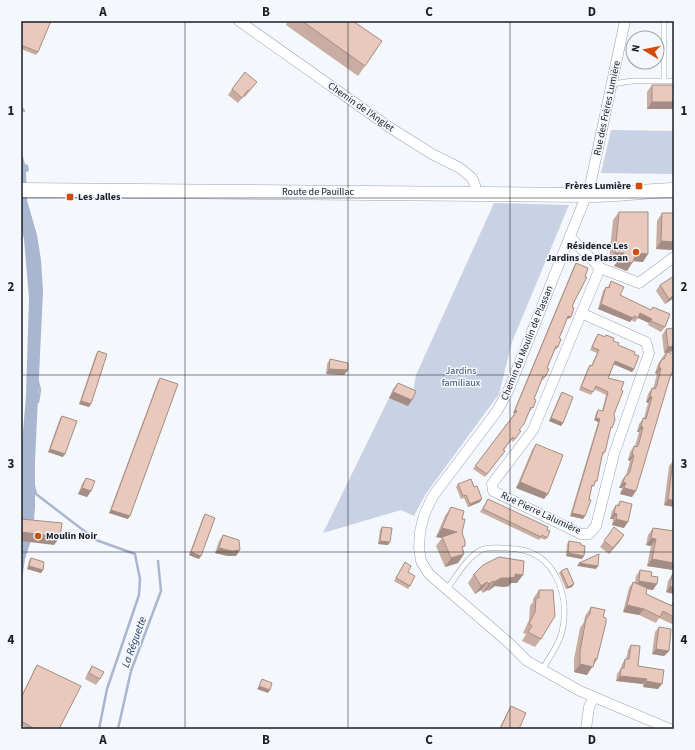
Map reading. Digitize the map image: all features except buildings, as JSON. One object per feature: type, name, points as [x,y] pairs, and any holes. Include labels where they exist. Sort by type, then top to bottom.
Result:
[{"type":"main road","name":"Route de Pauillac","points":[[21,190],[615,195],[637,198],[674,198]]},
{"type":"main road","name":"Route de Pauillac","points":[[615,195],[637,191],[674,190]]},
{"type":"street","name":"Chemin de l'Anglet","points":[[240,21],[389,127],[432,154],[460,168],[472,178],[475,185],[474,194]]},
{"type":"street","name":"Rue des Frères Lumière","points":[[586,195],[590,186],[626,21]]},
{"type":"street","name":"Chemin du Moulin de Plassan","points":[[586,195],[505,399],[433,496],[424,515],[419,543],[422,561],[429,574],[509,643],[527,661],[594,697],[670,729]]},
{"type":"street","points":[[570,237],[600,268],[639,283],[674,257]]},
{"type":"street","name":"Rue Pierre Lalumière","points":[[581,313],[646,342],[649,353],[614,454],[596,526],[589,534],[580,534],[493,491],[492,484],[533,430],[581,313],[600,268]]},
{"type":"street","points":[[586,729],[589,707],[594,697]]},
{"type":"lane","points":[[664,21],[664,81]]},
{"type":"lane","points":[[612,84],[632,81],[674,81]]},
{"type":"lane","points":[[447,589],[469,560],[481,549],[503,548],[521,550],[536,555],[545,562],[553,570],[560,583],[566,611],[562,633],[542,670]]},
{"type":"green space","points":[[611,130],[674,131],[674,174],[601,173]]},
{"type":"green space","name":"Jardins familiaux","points":[[494,203],[569,205],[512,342],[499,394],[425,495],[414,516],[401,510],[323,533],[389,398],[407,405],[412,397],[416,375]]},
{"type":"shaded area","points":[[21,150],[25,164],[28,165],[29,171],[26,172],[27,200],[37,235],[41,260],[43,291],[33,534],[25,559],[21,586],[21,455],[26,396],[29,298],[24,239],[21,227]]},
{"type":"waterway","points":[[21,107],[24,111]]},
{"type":"waterway","points":[[38,382],[40,390],[38,402]]},
{"type":"waterway","points":[[33,482],[36,494],[96,540],[135,554],[140,579],[139,595],[107,689],[99,729]]},
{"type":"waterway","name":"La Réguette","points":[[118,729],[131,671],[161,591],[158,561]]},
{"type":"place","name":"Frères Lumière","points":[[639,186]]},
{"type":"place","name":"Les Jalles","points":[[70,197]]},
{"type":"place","name":"Résidence Les Jardins de Plassan","points":[[636,252]]},
{"type":"place","name":"Moulin Noir","points":[[38,536]]}]
